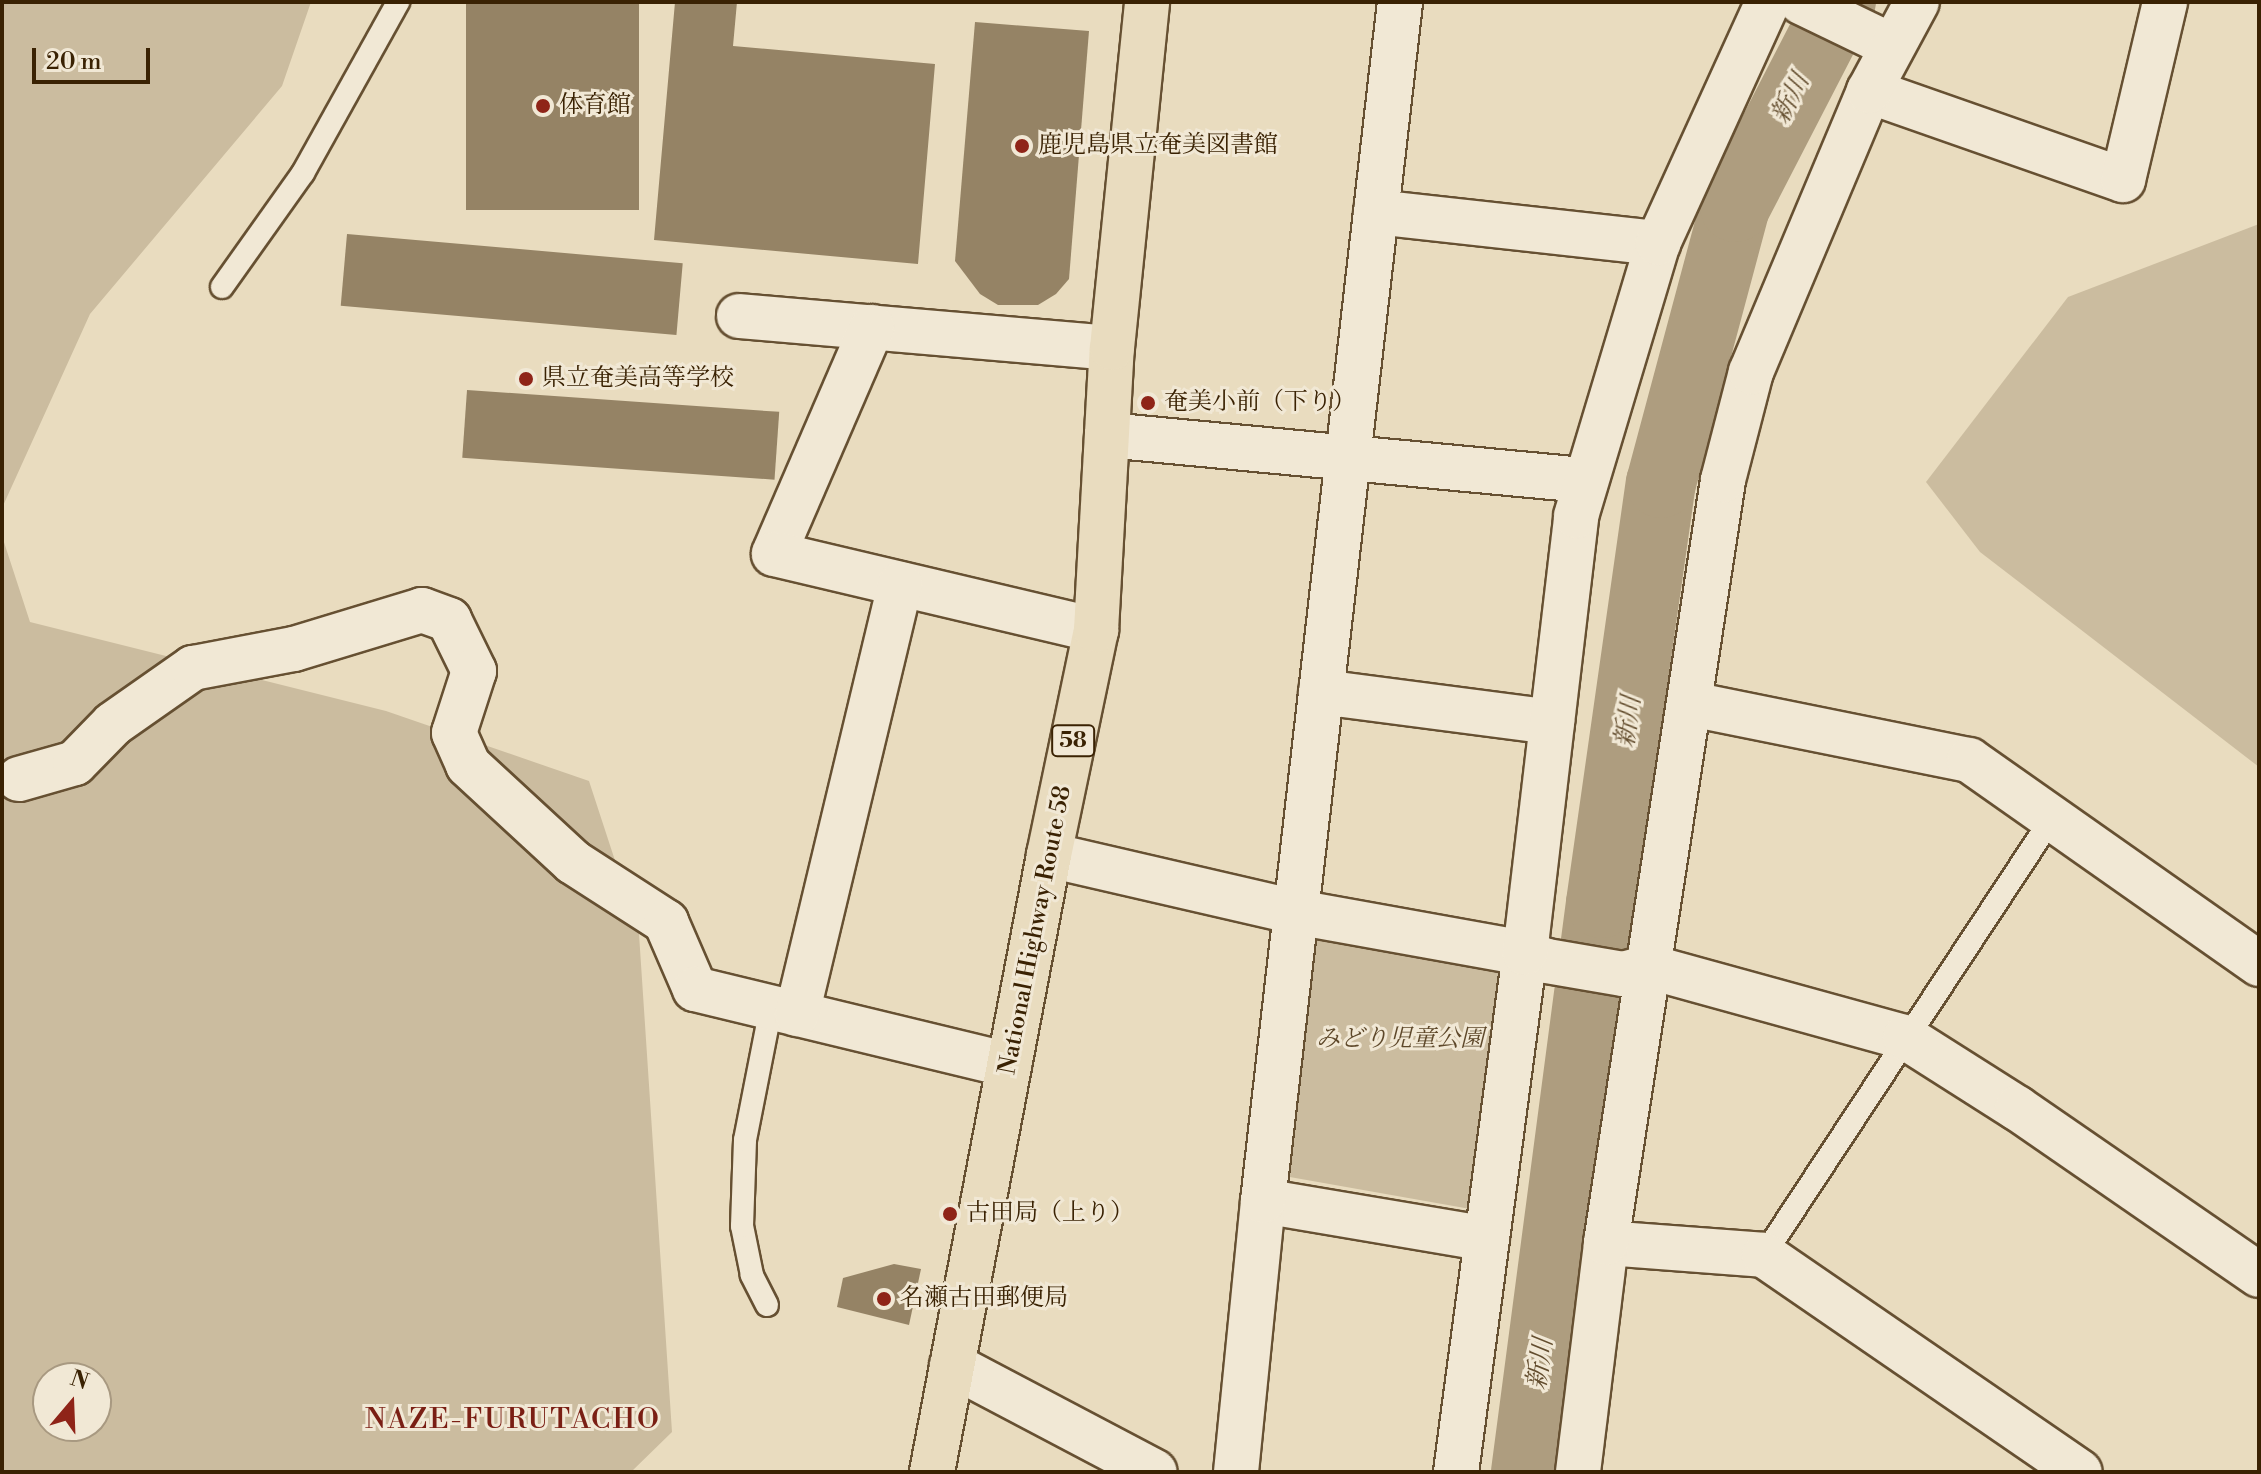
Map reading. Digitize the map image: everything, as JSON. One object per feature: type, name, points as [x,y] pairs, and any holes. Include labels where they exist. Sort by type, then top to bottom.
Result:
[{"type":"highway","name":"National Highway Route 58","points":[[932,1472],[1049,855],[1096,630],[1112,348],[1147,2]]},
{"type":"street","points":[[1236,1472],[1263,1201],[1400,2]]},
{"type":"street","points":[[1456,1472],[1487,1239],[1536,957],[1552,722],[1576,516],[1584,480],[1658,243],[1768,2]]},
{"type":"street","points":[[1801,2],[1892,46]]},
{"type":"street","points":[[1578,1472],[1636,970],[1691,704],[1723,480],[1751,372],[1869,91],[1917,2]]},
{"type":"street","points":[[1869,91],[2123,180],[2165,2]]},
{"type":"street","points":[[1376,212],[1658,243]]},
{"type":"street","points":[[739,316],[1112,348]]},
{"type":"street","points":[[872,327],[774,554],[1096,630]]},
{"type":"street","points":[[1107,435],[1348,455],[1584,480]]},
{"type":"street","points":[[784,1011],[900,584]]},
{"type":"street","points":[[19,779],[75,763],[113,724],[193,668],[294,649],[422,610],[449,620],[474,671],[454,733],[468,765],[573,862],[666,922],[695,989],[1009,1065]]},
{"type":"street","points":[[1321,692],[1552,722]]},
{"type":"street","points":[[1691,704],[1969,760],[2259,964]]},
{"type":"street","points":[[1049,855],[1296,912],[1536,957],[1636,970],[1905,1037],[2017,1108],[2259,1275]]},
{"type":"street","points":[[1263,1201],[1487,1239]]},
{"type":"street","points":[[1606,1243],[1764,1255],[2080,1472]]},
{"type":"street","points":[[952,1365],[1155,1472]]},
{"type":"lane","points":[[222,287],[303,173],[398,2]]},
{"type":"lane","points":[[1764,1255],[2052,818]]},
{"type":"lane","points":[[767,1305],[752,1275],[742,1226],[745,1140],[784,1011]]},
{"type":"green space","points":[[2,2],[311,2],[282,86],[90,314],[2,508]]},
{"type":"green space","points":[[2259,224],[2259,767],[1980,552],[1926,482],[2068,297]]},
{"type":"green space","points":[[2,536],[30,622],[386,711],[589,781],[639,934],[672,1432],[631,1472],[2,1472]]},
{"type":"green space","name":"みどり児童公園","points":[[1312,922],[1512,957],[1468,1208],[1268,1173]]},
{"type":"building","name":"体育館","points":[[466,2],[639,2],[639,210],[466,210]]},
{"type":"building","points":[[675,2],[737,2],[733,46],[935,64],[918,264],[654,240]]},
{"type":"building","name":"鹿児島県立奄美図書館","points":[[975,22],[1089,31],[1069,279],[1056,294],[1038,305],[998,305],[980,294],[955,261]]},
{"type":"building","points":[[347,234],[683,263],[676,335],[341,306]]},
{"type":"building","points":[[467,390],[779,412],[774,480],[462,458]]},
{"type":"building","points":[[894,1264],[921,1269],[909,1325],[837,1307],[843,1278]]},
{"type":"waterway","name":"新川","points":[[1526,1472],[1601,903],[1661,483],[1735,207],[1841,2]]},
{"type":"place","name":"体育館","points":[[543,106]]},
{"type":"place","name":"鹿児島県立奄美図書館","points":[[1022,146]]},
{"type":"place","name":"県立奄美高等学校","points":[[526,379]]},
{"type":"place","name":"奄美小前（下り）","points":[[1148,403]]},
{"type":"place","name":"古田局（上り）","points":[[950,1214]]},
{"type":"place","name":"名瀬古田郵便局","points":[[884,1299]]},
{"type":"district","name":"NAZE-FURUTACHO","points":[[513,1420]]}]
